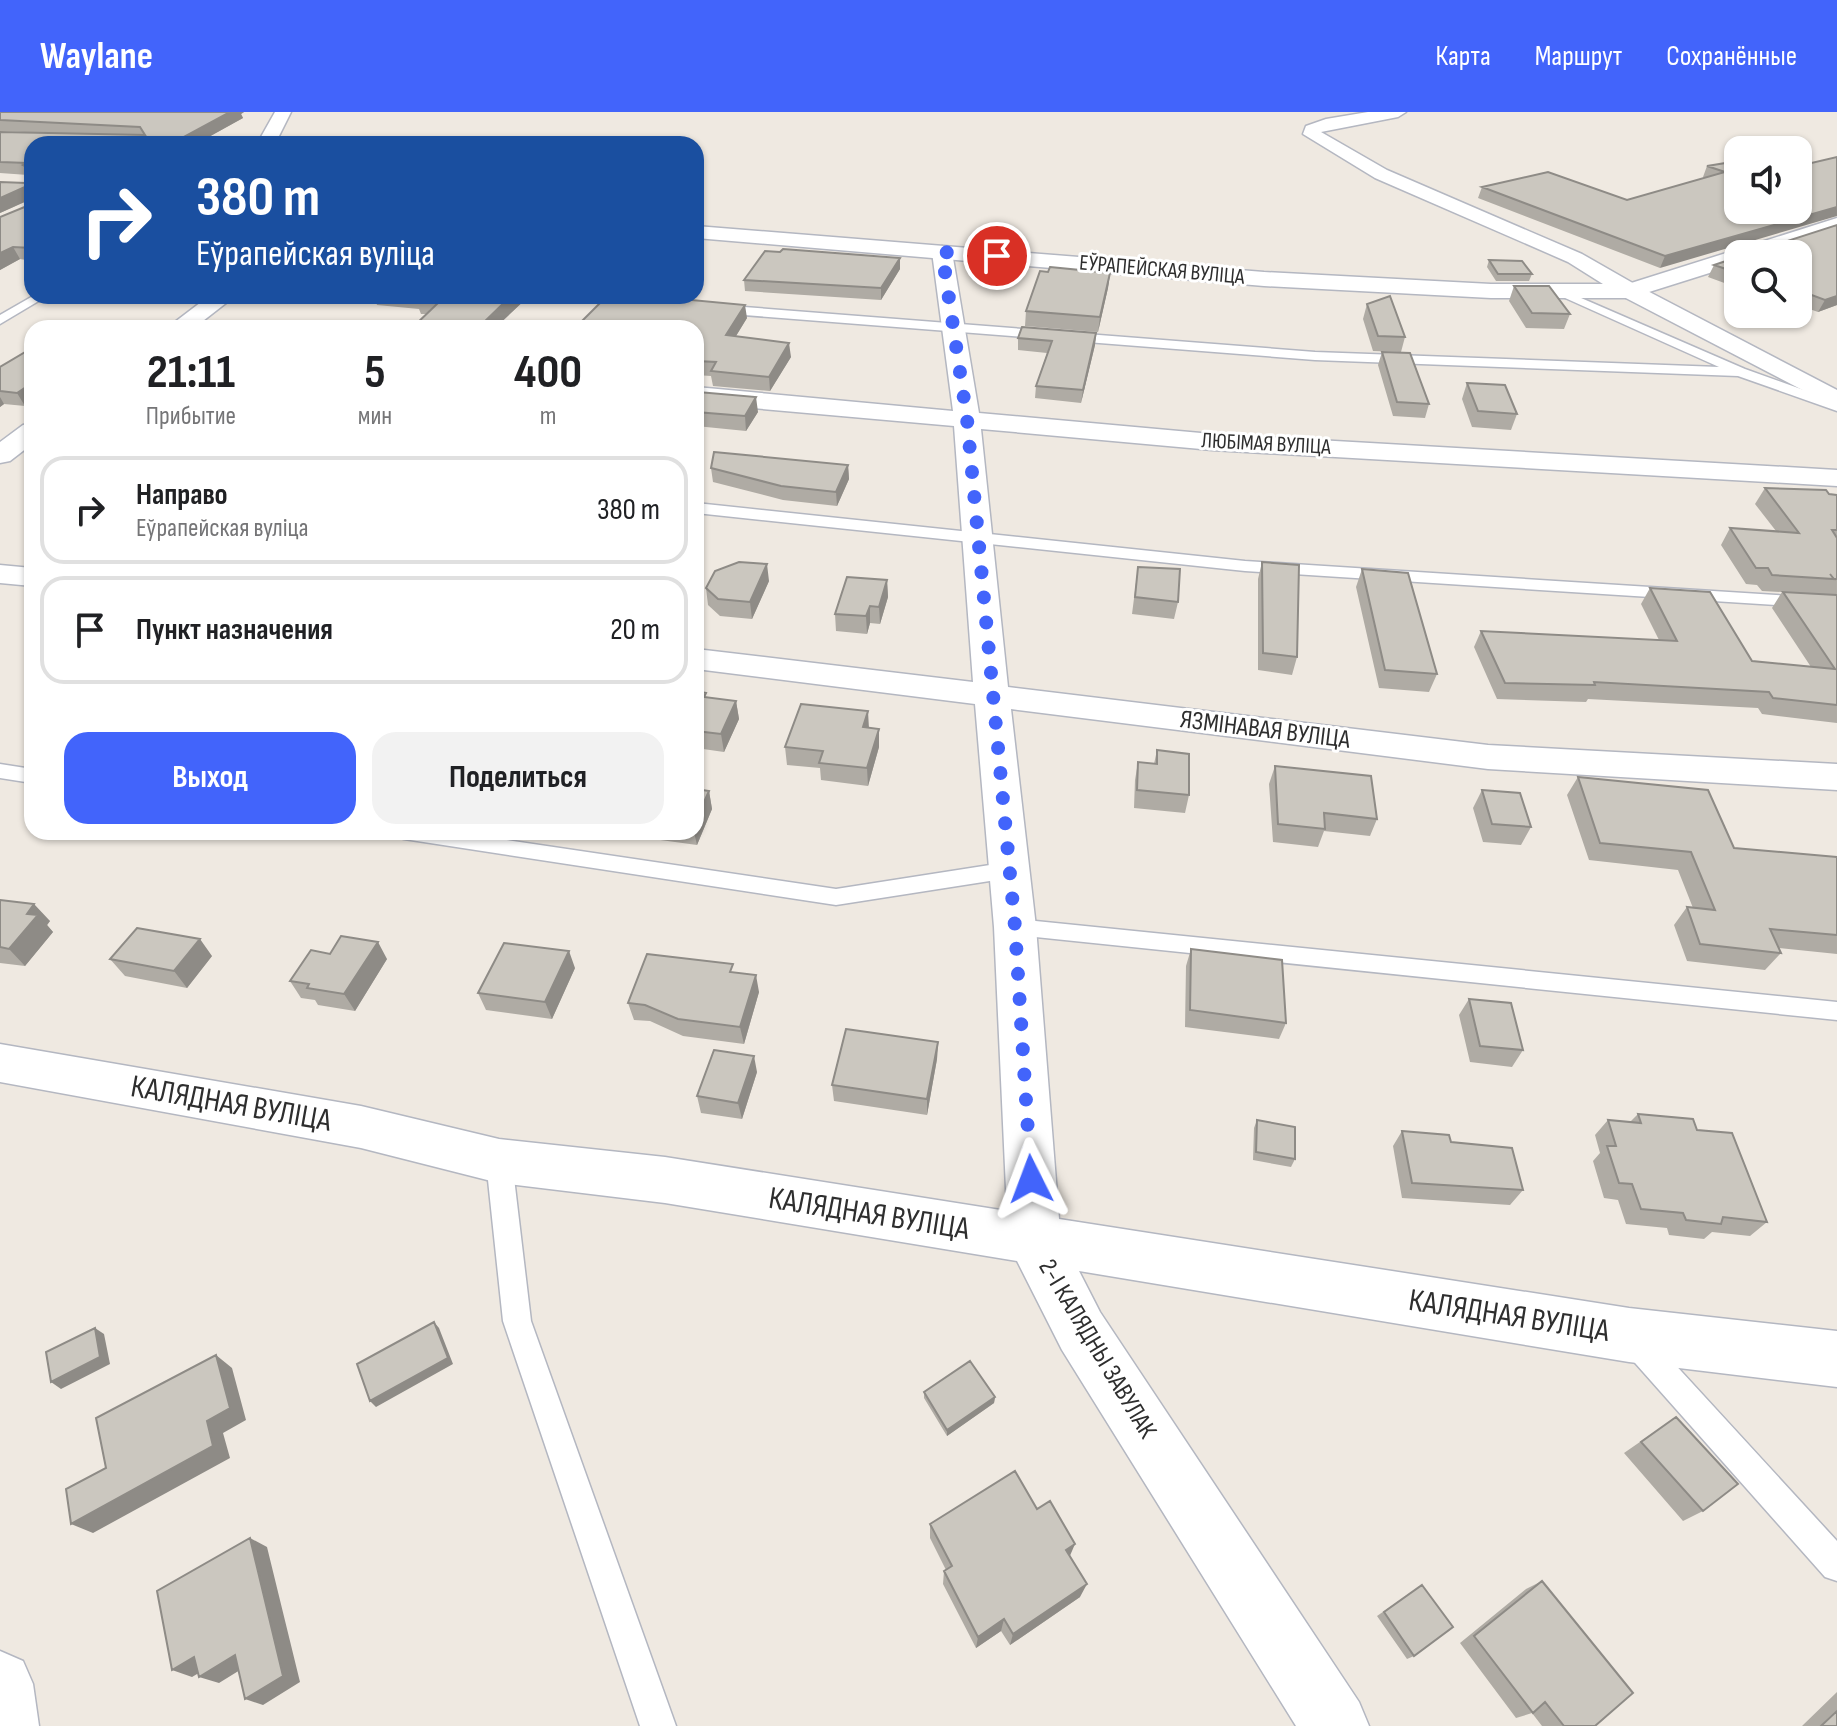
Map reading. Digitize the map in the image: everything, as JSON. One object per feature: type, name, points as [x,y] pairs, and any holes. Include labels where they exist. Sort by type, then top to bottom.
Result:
[{"type":"street","points":[[270,136],[283,112]]},
{"type":"street","points":[[1398,112],[1326,124],[1316,127],[1312,134],[1367,168],[1575,258],[1630,291],[1837,400]]},
{"type":"street","points":[[1789,240],[1837,224]]},
{"type":"street","name":"ЕЎРАПЕЙСКАЯ ВУЛІЦА","points":[[704,233],[1264,279],[1491,291],[1630,291],[1724,261]]},
{"type":"street","name":"2-І КАЛЯДНЫ ЗАВУЛАК","points":[[942,252],[967,419],[1015,927],[1035,1242],[1081,1331],[1335,1726]]},
{"type":"street","points":[[190,320],[213,304]]},
{"type":"street","name":"ЛЮБІМАЯ ВУЛІЦА","points":[[704,396],[1212,442],[1837,478]]},
{"type":"street","points":[[0,455],[24,438]]},
{"type":"street","points":[[0,574],[24,576]]},
{"type":"street","name":"ЯЗМІНАВАЯ ВУЛІЦА","points":[[704,660],[1488,757],[1837,777]]},
{"type":"street","name":"КАЛЯДНАЯ ВУЛІЦА","points":[[0,1063],[361,1127],[499,1161],[665,1180],[1035,1242],[1629,1335],[1837,1359]]},
{"type":"street","points":[[0,1684],[5,1726]]},
{"type":"lane","points":[[1558,291],[1740,372],[1837,407]]},
{"type":"lane","points":[[0,320],[27,304]]},
{"type":"lane","points":[[705,308],[1315,356],[1740,372]]},
{"type":"lane","points":[[704,509],[1245,566],[1837,604]]},
{"type":"lane","points":[[0,771],[24,775]]},
{"type":"lane","points":[[457,840],[836,897],[1009,870]]},
{"type":"lane","points":[[1015,927],[1837,1011]]},
{"type":"lane","points":[[499,1161],[517,1321],[658,1726]]},
{"type":"lane","points":[[1629,1335],[1837,1565]]},
{"type":"building","points":[[0,112],[230,112],[186,136],[24,136],[24,163],[0,162],[0,132],[145,135],[140,127],[0,120]]},
{"type":"building","points":[[1837,157],[1837,207],[1812,214],[1812,163]]},
{"type":"building","points":[[1724,163],[1724,172],[1707,166]]},
{"type":"building","points":[[1548,172],[1627,200],[1724,172],[1724,224],[1777,224],[1665,256],[1482,187]]},
{"type":"building","points":[[0,182],[24,183],[24,187],[0,198]]},
{"type":"building","points":[[24,207],[24,248],[13,247],[0,253],[0,217]]},
{"type":"building","points":[[1837,225],[1837,296],[1825,300],[1812,295],[1812,240],[1790,240]]},
{"type":"building","points":[[783,249],[900,258],[881,288],[744,280],[765,251],[780,252]]},
{"type":"building","points":[[1489,260],[1522,261],[1532,274],[1498,274]]},
{"type":"building","points":[[1050,267],[1110,273],[1100,317],[1026,311],[1040,271],[1048,272]]},
{"type":"building","points":[[1514,286],[1549,286],[1570,314],[1532,313]]},
{"type":"building","points":[[1390,296],[1405,337],[1378,336],[1367,304]]},
{"type":"building","points":[[704,301],[745,305],[726,335],[789,343],[769,377],[711,371],[716,362],[704,361],[704,320],[583,320],[599,304],[704,304]]},
{"type":"building","points":[[437,304],[503,304],[486,320],[420,320]]},
{"type":"building","points":[[1022,327],[1096,333],[1083,390],[1036,386],[1052,341],[1018,338]]},
{"type":"building","points":[[1382,352],[1410,353],[1429,404],[1397,402]]},
{"type":"building","points":[[24,353],[24,388],[17,393],[0,391],[0,367]]},
{"type":"building","points":[[1467,383],[1505,385],[1517,414],[1478,411]]},
{"type":"building","points":[[704,393],[756,397],[745,416],[704,413]]},
{"type":"building","points":[[714,452],[848,465],[836,492],[781,486],[711,468]]},
{"type":"building","points":[[1765,488],[1826,490],[1829,494],[1837,495],[1837,530],[1832,530],[1837,538],[1837,579],[1772,575],[1768,568],[1756,568],[1730,528],[1799,533]]},
{"type":"building","points":[[739,562],[767,564],[750,602],[718,599],[706,588],[715,571]]},
{"type":"building","points":[[1262,562],[1299,565],[1297,657],[1263,653]]},
{"type":"building","points":[[1138,567],[1180,569],[1178,602],[1135,597]]},
{"type":"building","points":[[1362,569],[1408,573],[1437,674],[1385,670]]},
{"type":"building","points":[[847,577],[887,580],[879,607],[870,606],[866,616],[835,614]]},
{"type":"building","points":[[1650,588],[1710,592],[1752,661],[1835,669],[1783,592],[1837,595],[1837,705],[1773,698],[1769,692],[1594,682],[1595,685],[1505,683],[1481,631],[1677,641]]},
{"type":"building","points":[[704,697],[736,701],[721,734],[704,732]]},
{"type":"building","points":[[801,704],[868,711],[863,727],[879,729],[867,768],[819,763],[823,751],[785,747]]},
{"type":"building","points":[[1157,750],[1189,754],[1189,795],[1137,790],[1138,762],[1157,764]]},
{"type":"building","points":[[1275,766],[1371,776],[1377,819],[1324,813],[1325,829],[1278,824]]},
{"type":"building","points":[[1578,777],[1708,790],[1734,848],[1837,857],[1837,935],[1770,929],[1781,953],[1700,944],[1687,907],[1715,910],[1691,852],[1600,843]]},
{"type":"building","points":[[1482,790],[1520,793],[1531,827],[1492,824]]},
{"type":"building","points":[[0,900],[34,904],[27,914],[38,915],[9,949],[0,947]]},
{"type":"building","points":[[137,928],[200,939],[174,971],[110,959]]},
{"type":"building","points":[[341,936],[378,942],[344,994],[307,988],[309,984],[290,981],[311,950],[330,954]]},
{"type":"building","points":[[504,943],[569,951],[545,1002],[478,993]]},
{"type":"building","points":[[1191,949],[1282,960],[1286,1023],[1190,1010]]},
{"type":"building","points":[[647,954],[733,964],[730,972],[756,975],[740,1027],[678,1019],[645,1005],[628,1003]]},
{"type":"building","points":[[1469,999],[1511,1003],[1523,1050],[1480,1046]]},
{"type":"building","points":[[846,1029],[938,1042],[927,1099],[832,1085]]},
{"type":"building","points":[[714,1050],[754,1056],[738,1103],[697,1096]]},
{"type":"building","points":[[1638,1114],[1693,1119],[1697,1130],[1732,1133],[1767,1222],[1723,1217],[1721,1224],[1686,1220],[1683,1213],[1641,1209],[1632,1184],[1619,1183],[1607,1146],[1616,1146],[1608,1120],[1641,1123]]},
{"type":"building","points":[[1257,1120],[1295,1127],[1295,1159],[1256,1152]]},
{"type":"building","points":[[1402,1131],[1449,1135],[1451,1142],[1512,1148],[1523,1190],[1412,1183]]},
{"type":"building","points":[[434,1322],[448,1358],[370,1401],[357,1364]]},
{"type":"building","points":[[95,1328],[100,1357],[51,1382],[46,1352]]},
{"type":"building","points":[[216,1355],[230,1408],[207,1421],[213,1446],[71,1524],[66,1489],[106,1468],[96,1418]]},
{"type":"building","points":[[970,1361],[995,1397],[947,1430],[924,1392]]},
{"type":"building","points":[[1676,1417],[1738,1484],[1703,1511],[1641,1442]]},
{"type":"building","points":[[1015,1471],[1037,1509],[1050,1501],[1075,1544],[1066,1550],[1087,1584],[1013,1634],[1004,1619],[978,1637],[944,1571],[952,1566],[930,1524]]},
{"type":"building","points":[[250,1538],[283,1676],[245,1699],[235,1655],[199,1677],[194,1657],[172,1670],[157,1591]]},
{"type":"building","points":[[1542,1581],[1633,1693],[1595,1726],[1564,1726],[1545,1702],[1533,1713],[1474,1636]]},
{"type":"building","points":[[1422,1585],[1453,1627],[1414,1656],[1384,1612]]},
{"type":"building","points":[[1837,1711],[1837,1726],[1821,1726]]},
{"type":"route","points":[[997,256],[942,252],[967,419],[1015,927],[1031,1179]]}]
